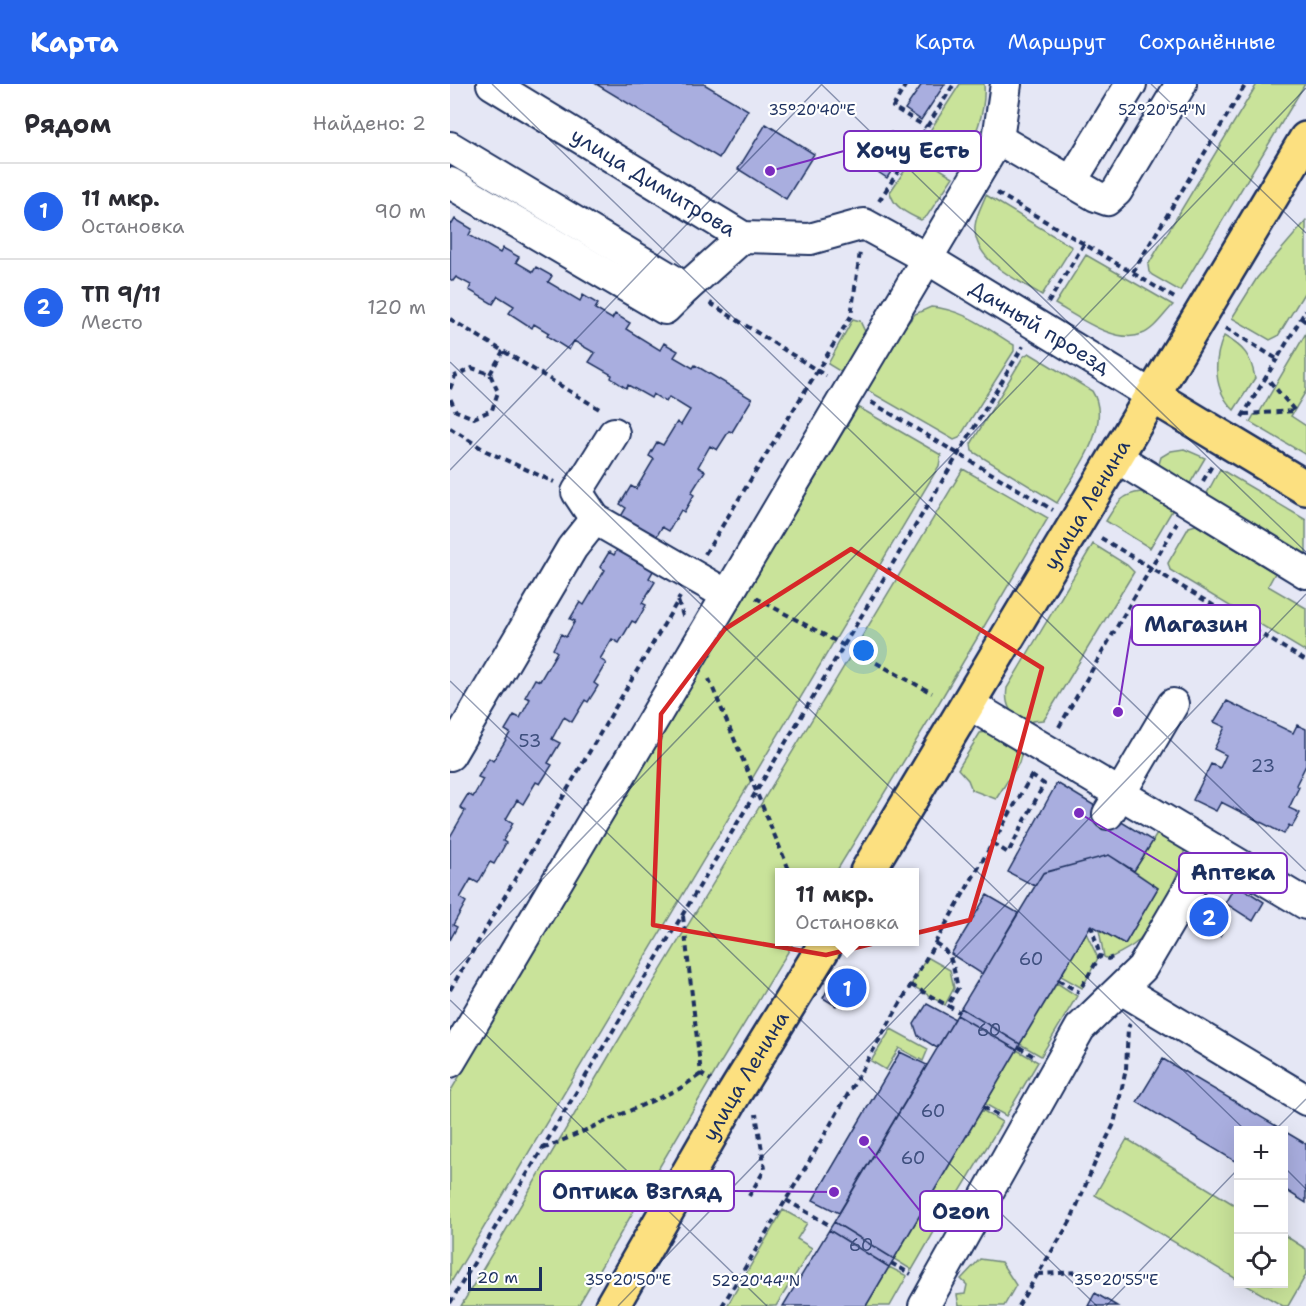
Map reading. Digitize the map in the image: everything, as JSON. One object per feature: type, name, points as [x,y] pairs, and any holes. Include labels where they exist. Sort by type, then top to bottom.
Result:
[{"type":"main road","name":"улица Ленина","points":[[870,868],[1306,139]]},
{"type":"main road","points":[[1153,396],[1235,427],[1306,488]]},
{"type":"main road","name":"улица Ленина","points":[[612,1306],[734,1095],[825,946]]},
{"type":"street","name":"улица Димитрова","points":[[492,84],[743,237],[810,239],[864,224],[926,258]]},
{"type":"street","points":[[450,1062],[998,139],[1006,84]]},
{"type":"street","points":[[1071,182],[1131,84]]},
{"type":"street","points":[[998,139],[1071,182],[1107,200],[1117,191],[1181,84]]},
{"type":"street","points":[[450,147],[686,288]]},
{"type":"street","points":[[450,183],[665,309],[743,237]]},
{"type":"street","name":"Дачный проезд","points":[[926,258],[1153,396]]},
{"type":"street","points":[[614,433],[577,492],[595,519],[666,560],[729,591]]},
{"type":"street","points":[[1116,457],[1306,573]]},
{"type":"street","points":[[450,755],[572,548],[595,519]]},
{"type":"street","points":[[967,703],[1046,750],[1114,803],[1212,849],[1306,904]]},
{"type":"street","points":[[1114,803],[1173,704]]},
{"type":"street","points":[[924,1306],[1080,1029],[1143,968],[1212,849]]},
{"type":"street","points":[[1121,989],[1306,1100]]},
{"type":"path","points":[[906,84],[893,107],[927,127]]},
{"type":"path","points":[[1133,272],[1246,84]]},
{"type":"path","points":[[450,1303],[1084,244],[1277,359]]},
{"type":"path","points":[[686,288],[817,371],[1306,661]]},
{"type":"path","points":[[723,1306],[1189,503],[1306,310]]},
{"type":"path","points":[[1301,318],[1306,322]]},
{"type":"path","points":[[450,319],[619,421],[614,433]]},
{"type":"path","points":[[490,374],[503,351]]},
{"type":"path","points":[[450,389],[455,376],[472,368],[490,374],[498,392],[492,410],[474,418],[456,411],[450,398]]},
{"type":"path","points":[[1235,427],[1295,411],[1266,377]]},
{"type":"path","points":[[450,428],[486,451],[577,492]]},
{"type":"path","points":[[666,560],[695,648],[788,868]]},
{"type":"path","points":[[729,591],[760,600],[843,647],[932,693]]},
{"type":"path","points":[[993,843],[1008,853],[1044,784],[1032,776]]},
{"type":"path","points":[[1058,980],[1078,994],[1100,956],[1091,925]]},
{"type":"path","points":[[935,943],[946,950],[951,958],[958,988],[947,1006]]},
{"type":"path","points":[[1100,956],[1108,959],[1118,954]]},
{"type":"path","points":[[911,985],[958,1012]]},
{"type":"path","points":[[1018,1306],[1070,1222],[1096,1158],[1114,1124],[1126,1070],[1128,1028],[1136,1012],[1147,1005]]},
{"type":"path","points":[[1019,1047],[1039,1059]]},
{"type":"path","points":[[543,1149],[679,1089],[701,1074]]},
{"type":"path","points":[[983,1107],[1004,1119]]},
{"type":"path","points":[[786,1200],[831,1226]]},
{"type":"path","points":[[922,1211],[943,1220],[936,1232]]},
{"type":"path","points":[[891,1263],[911,1274]]},
{"type":"path","points":[[906,1282],[916,1266]]},
{"type":"path","points":[[1037,1274],[1078,1272],[1089,1275]]},
{"type":"highlighted area","points":[[851,549],[1042,668],[970,920],[826,955],[653,925],[661,714],[725,629]]},
{"type":"green space","points":[[960,84],[984,84],[981,115],[971,144],[961,163],[924,140]]},
{"type":"green space","points":[[1257,84],[1305,84],[1180,291],[1152,275],[1148,265]]},
{"type":"green space","points":[[916,154],[953,177],[927,216],[921,220],[898,206],[890,192]]},
{"type":"green space","points":[[986,195],[1072,247],[1042,295],[998,268],[981,250],[976,239],[975,226]]},
{"type":"green space","points":[[1306,221],[1306,290],[1278,336],[1270,340],[1232,318],[1257,278]]},
{"type":"green space","points":[[1086,255],[1173,305],[1151,329],[1132,336],[1109,333],[1074,315],[1055,304]]},
{"type":"green space","points":[[931,307],[964,316],[985,326],[1014,345],[1014,351],[959,438],[954,440],[867,390],[900,333],[915,314]]},
{"type":"green space","points":[[853,319],[860,321],[867,336],[846,375],[828,364]]},
{"type":"green space","points":[[1306,333],[1306,391],[1291,416],[1306,426],[1306,455],[1250,422],[1254,415],[1258,415]]},
{"type":"green space","points":[[1224,336],[1246,353],[1255,378],[1234,410],[1222,393],[1217,374],[1218,355]]},
{"type":"green space","points":[[1029,353],[1092,391],[1098,404],[1095,434],[1089,449],[1057,503],[972,451],[971,444],[1023,357]]},
{"type":"green space","points":[[858,407],[941,455],[939,466],[450,1284],[450,1092]]},
{"type":"green space","points":[[1184,449],[1205,458],[1188,487],[1163,470],[1159,464],[1161,457],[1171,451]]},
{"type":"green space","points":[[963,469],[1048,518],[838,868],[775,868],[775,946],[792,946],[578,1306],[461,1306]]},
{"type":"green space","points":[[1220,469],[1306,520],[1306,557],[1205,497]]},
{"type":"green space","points":[[1141,492],[1173,509],[1150,548],[1106,521],[1116,505],[1124,498]]},
{"type":"green space","points":[[1196,525],[1275,573],[1268,586],[1306,608],[1306,652],[1170,570],[1168,563],[1189,527]]},
{"type":"green space","points":[[1093,544],[1127,565],[1134,572],[1044,720],[1032,721],[1028,726],[1008,706],[1007,688]]},
{"type":"green space","points":[[1000,730],[1022,752],[1019,763],[996,799],[972,790],[968,780],[958,769],[980,733]]},
{"type":"green space","points":[[1160,829],[1174,837],[1184,850],[1179,869],[1157,912],[1137,942],[1108,959],[1104,957],[1099,930],[1125,944],[1158,888],[1134,871]]},
{"type":"green space","points":[[1086,933],[1098,958],[1082,988],[1061,976]]},
{"type":"green space","points":[[927,957],[950,970],[954,988],[945,1005],[911,985]]},
{"type":"green space","points":[[1057,983],[1077,996],[1041,1056],[1020,1044]]},
{"type":"green space","points":[[891,1029],[928,1049],[923,1061],[899,1048],[886,1070],[871,1061]]},
{"type":"green space","points":[[1017,1050],[1038,1062],[1006,1116],[985,1104]]},
{"type":"green space","points":[[982,1110],[1002,1122],[944,1218],[926,1205]]},
{"type":"green space","points":[[1127,1139],[1234,1205],[1234,1278],[1095,1195]]},
{"type":"green space","points":[[783,1210],[807,1223],[797,1239],[812,1248],[776,1306],[727,1306]]},
{"type":"green space","points":[[920,1215],[938,1225],[912,1270],[894,1259]]},
{"type":"green space","points":[[1288,1238],[1306,1249],[1306,1275],[1288,1306],[1283,1306],[1251,1288],[1288,1288]]},
{"type":"green space","points":[[980,1259],[1001,1262],[1016,1285],[1004,1306],[959,1306],[957,1295],[965,1294],[967,1285],[961,1279]]},
{"type":"green space","points":[[889,1267],[907,1276],[890,1306],[866,1306]]},
{"type":"building","points":[[596,84],[704,84],[748,110],[719,158]]},
{"type":"building","points":[[922,84],[945,84],[921,120],[905,109]]},
{"type":"building","points":[[766,124],[814,154],[786,199],[738,169]]},
{"type":"building","points":[[891,132],[909,144],[887,178],[869,166]]},
{"type":"building","points":[[455,219],[472,229],[469,235],[500,253],[503,248],[519,257],[516,262],[533,272],[536,267],[552,276],[548,282],[580,301],[583,295],[598,304],[595,309],[612,319],[615,314],[630,323],[626,329],[660,350],[664,343],[678,351],[674,357],[693,368],[695,365],[752,399],[732,432],[729,431],[717,450],[710,446],[698,467],[705,471],[691,493],[694,495],[684,512],[681,510],[669,531],[662,527],[654,541],[620,518],[626,508],[620,504],[631,486],[636,489],[654,459],[649,456],[657,442],[663,445],[677,422],[681,425],[690,410],[669,397],[666,402],[653,394],[651,398],[628,385],[626,388],[611,378],[612,375],[589,362],[595,353],[574,341],[569,350],[547,336],[549,333],[534,324],[532,328],[509,313],[514,306],[498,296],[493,304],[469,290],[471,285],[456,277],[453,281],[450,279],[450,223],[452,224]]},
{"type":"building","points":[[620,544],[656,566],[649,578],[655,582],[642,603],[646,605],[636,623],[632,621],[619,643],[612,639],[600,659],[606,663],[594,683],[598,686],[588,702],[585,700],[572,722],[564,717],[552,739],[560,743],[548,763],[552,765],[540,784],[536,782],[523,804],[517,800],[506,819],[513,823],[503,841],[506,843],[494,864],[490,862],[478,883],[471,879],[460,898],[466,902],[453,925],[457,927],[450,940],[450,837],[465,811],[460,807],[468,794],[473,797],[483,779],[478,777],[489,758],[493,761],[510,733],[505,730],[514,715],[520,718],[530,699],[525,697],[535,679],[540,681],[557,652],[553,649],[561,634],[566,637],[575,621],[570,619],[580,602],[584,605],[605,570],[600,567],[609,552],[614,555]]},
{"type":"building","points":[[1227,701],[1293,733],[1297,725],[1306,729],[1306,765],[1296,785],[1299,787],[1289,808],[1300,813],[1292,827],[1289,825],[1284,834],[1221,802],[1216,811],[1193,800],[1211,764],[1220,768],[1226,755],[1214,749],[1225,727],[1214,722]]},
{"type":"building","points":[[1057,783],[1153,841],[1134,871],[1109,855],[1043,873],[1035,886],[1008,872]]},
{"type":"building","points":[[1109,855],[1158,888],[1125,944],[1091,925],[1020,1044],[961,1008],[1043,873]]},
{"type":"building","points":[[1236,884],[1264,902],[1253,921],[1225,903]]},
{"type":"building","points":[[987,895],[1018,913],[982,974],[951,954]]},
{"type":"building","points":[[1199,898],[1231,916],[1220,936],[1188,918]]},
{"type":"building","points":[[841,967],[856,973],[836,1006],[823,998],[829,987],[834,990],[838,983],[833,980]]},
{"type":"building","points":[[927,1004],[955,1019],[937,1048],[918,1036],[914,1024]]},
{"type":"building","points":[[961,1008],[1020,1044],[1017,1050],[957,1015]]},
{"type":"building","points":[[957,1015],[1017,1050],[894,1259],[834,1222]]},
{"type":"building","points":[[900,1052],[927,1065],[839,1213],[813,1200]]},
{"type":"building","points":[[1163,1059],[1276,1126],[1234,1126],[1234,1161],[1137,1102]]},
{"type":"building","points":[[1288,1133],[1306,1144],[1306,1203],[1288,1192]]},
{"type":"building","points":[[834,1222],[894,1259],[889,1267],[829,1230]]},
{"type":"building","points":[[829,1230],[889,1267],[866,1306],[783,1306]]},
{"type":"building","points":[[1095,1293],[1117,1306],[1088,1306]]},
{"type":"place","name":"Хочу Есть","points":[[770,171]]},
{"type":"place","name":"Магазин","points":[[1118,712]]},
{"type":"place","name":"Аптека","points":[[1079,813]]},
{"type":"place","name":"ТП 9/11","points":[[1209,917]]},
{"type":"place","name":"11 мкр.","points":[[847,988]]},
{"type":"place","name":"Ozon","points":[[864,1141]]},
{"type":"place","name":"Оптика Взгляд","points":[[834,1192]]}]
